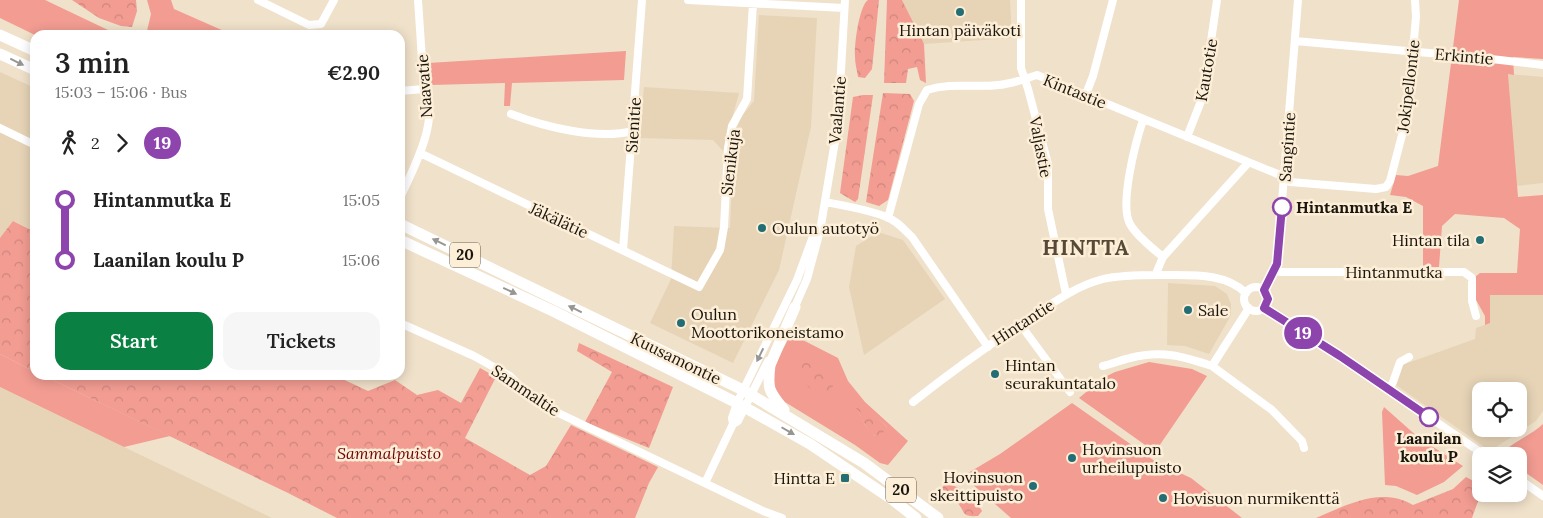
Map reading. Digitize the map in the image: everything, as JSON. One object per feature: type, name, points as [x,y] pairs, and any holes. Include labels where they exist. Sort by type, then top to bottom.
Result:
[{"type":"highway","points":[[0,34],[30,49]]},
{"type":"highway","points":[[0,54],[30,68]]},
{"type":"highway","name":"Kuusamontie","points":[[405,226],[748,393],[864,463],[938,518]]},
{"type":"highway","name":"Kuusamontie","points":[[405,242],[553,311],[741,405],[810,444],[850,470],[916,518]]},
{"type":"highway","points":[[790,417],[771,394],[769,374],[770,365],[795,308]]},
{"type":"street","points":[[258,0],[314,26],[321,24],[334,0]]},
{"type":"street","name":"Naavatie","points":[[405,187],[420,153],[429,111],[427,94],[424,89],[418,0]]},
{"type":"street","name":"Sienitie","points":[[623,250],[642,0]]},
{"type":"street","points":[[688,0],[844,4]]},
{"type":"street","name":"Valjastie","points":[[1020,0],[1021,68],[1048,164],[1048,209],[1066,294]]},
{"type":"street","points":[[1086,94],[1093,76],[1113,0]]},
{"type":"street","name":"Kautotie","points":[[1187,137],[1203,96],[1217,0]]},
{"type":"street","name":"Sangintie","points":[[1264,290],[1277,264],[1298,0]]},
{"type":"street","name":"Jokipellontie","points":[[1285,178],[1290,182],[1376,189],[1386,187],[1390,181],[1407,116],[1414,52],[1416,17],[1414,0]]},
{"type":"street","name":"Sienikuja","points":[[699,287],[720,250],[724,227],[728,148],[732,126],[747,99],[753,3]]},
{"type":"street","name":"Vaalantie","points":[[741,405],[795,308],[820,231],[838,123],[844,4]]},
{"type":"street","name":"Erkintie","points":[[1295,41],[1543,65]]},
{"type":"street","name":"Kintastie","points":[[888,218],[919,104],[928,90],[937,87],[970,84],[996,86],[1014,83],[1036,75],[1086,94],[1143,120],[1285,178]]},
{"type":"street","points":[[405,91],[424,89]]},
{"type":"street","points":[[511,114],[536,124],[562,130],[595,133],[627,133],[633,131]]},
{"type":"street","points":[[1143,120],[1134,148],[1127,214],[1130,224],[1150,247],[1163,257]]},
{"type":"street","points":[[0,128],[30,143]]},
{"type":"street","name":"Jäkälätie","points":[[420,153],[497,192],[699,287]]},
{"type":"street","points":[[1158,275],[1157,270],[1163,257],[1248,163]]},
{"type":"street","name":"Hintantie","points":[[825,202],[888,218],[897,223],[912,237],[988,346],[1066,294],[1085,285],[1105,279],[1158,275],[1201,275],[1222,278],[1246,293]]},
{"type":"street","name":"Vaalantie","points":[[748,393],[797,280],[814,232],[822,218]]},
{"type":"street","name":"Hintanmutka","points":[[1275,271],[1464,272],[1472,278],[1472,301],[1476,316]]},
{"type":"street","points":[[1254,288],[1264,290],[1268,299],[1264,308],[1257,311],[1249,308],[1245,301],[1246,293],[1254,288]]},
{"type":"street","points":[[1212,366],[1249,308]]},
{"type":"street","points":[[1264,308],[1340,356],[1473,447]]},
{"type":"street","points":[[1020,324],[1070,392]]},
{"type":"street","name":"Sammaltie","points":[[405,325],[474,356],[510,376],[528,394],[550,409],[705,483],[762,515],[782,518]]},
{"type":"street","points":[[913,402],[988,346]]},
{"type":"street","points":[[1103,366],[1146,354],[1173,354],[1212,366],[1272,410],[1302,441],[1304,448]]},
{"type":"street","points":[[1389,390],[1400,362],[1410,357]]},
{"type":"street","points":[[705,483],[733,424],[732,418],[741,405]]},
{"type":"street","points":[[1527,485],[1543,496]]},
{"type":"shaded area","name":"Hintan päiväkoti","points":[[902,0],[1010,0],[1012,38],[924,44]]},
{"type":"shaded area","points":[[759,15],[817,18],[811,127],[779,270],[733,363],[650,323],[671,279],[674,226],[730,228],[734,136],[741,117],[754,101]]},
{"type":"shaded area","points":[[0,72],[30,86],[30,229],[14,221],[0,239]]},
{"type":"shaded area","points":[[1508,74],[1543,77],[1543,183],[1516,186]]},
{"type":"shaded area","points":[[644,87],[739,93],[723,151],[713,140],[639,138]]},
{"type":"shaded area","points":[[878,232],[903,240],[945,299],[864,355],[849,287],[856,246]]},
{"type":"shaded area","points":[[1168,283],[1215,286],[1227,294],[1231,304],[1231,315],[1209,354],[1185,346],[1167,345]]},
{"type":"shaded area","points":[[1490,295],[1543,295],[1543,411],[1536,421],[1527,427],[1527,382],[1472,382],[1472,437],[1511,437],[1496,447],[1484,447],[1396,385],[1402,365],[1475,339],[1476,328],[1490,323]]},
{"type":"shaded area","points":[[0,387],[124,447],[272,518],[0,518]]},
{"type":"green space","points":[[0,0],[45,0],[108,30],[30,30],[30,33],[0,18]]},
{"type":"green space","points":[[72,0],[136,0],[137,11],[132,27],[121,26],[99,18]]},
{"type":"green space","points":[[147,0],[171,0],[174,9],[222,30],[147,30],[151,14]]},
{"type":"green space","points":[[868,0],[879,0],[872,69],[865,78],[858,77],[855,52],[856,36],[862,10]]},
{"type":"green space","points":[[887,0],[902,0],[924,44],[926,83],[920,80],[917,67],[908,69],[906,83],[884,83]]},
{"type":"green space","points":[[1459,0],[1543,0],[1543,59],[1513,57],[1514,75],[1508,74],[1518,197],[1543,195],[1543,295],[1490,295],[1490,323],[1485,325],[1485,316],[1475,298],[1475,277],[1480,273],[1517,273],[1520,229],[1504,218],[1455,214],[1442,226],[1439,267],[1423,267],[1423,206],[1406,197],[1390,195],[1396,175],[1408,176],[1438,166]]},
{"type":"green space","points":[[626,51],[624,80],[512,83],[510,106],[504,106],[505,83],[431,85],[428,63]]},
{"type":"green space","points":[[883,93],[910,94],[914,101],[888,200],[879,206],[866,202]]},
{"type":"green space","points":[[873,95],[858,199],[855,202],[840,193],[853,97]]},
{"type":"green space","points":[[13,221],[30,230],[30,369],[0,354],[0,238]]},
{"type":"green space","points":[[791,334],[838,358],[848,381],[865,402],[908,441],[888,465],[880,463],[855,445],[780,399],[774,381],[775,366]],"holes":[[[859,411],[872,413],[887,427],[875,436],[865,425]]]},
{"type":"green space","points":[[579,343],[673,387],[649,448],[585,422],[612,372],[577,351]]},
{"type":"green space","points":[[0,354],[30,369],[30,380],[52,380],[170,436],[124,447],[0,387]]},
{"type":"green space","points":[[808,354],[815,359],[822,370],[833,378],[833,386],[828,392],[821,395],[805,384],[800,373],[799,362],[801,355]]},
{"type":"green space","points":[[1149,362],[1192,369],[1207,376],[1155,452],[1079,398],[1103,378],[1115,372]]},
{"type":"green space","name":"Sammalpuisto","points":[[480,368],[496,377],[465,438],[530,475],[546,466],[571,425],[658,467],[649,483],[635,518],[337,518],[52,380],[345,380],[368,391],[395,380],[417,395],[438,390],[461,403]]},
{"type":"green space","points":[[858,399],[887,427],[882,434],[875,436],[869,431],[859,411],[852,405]]},
{"type":"green space","name":"Hovinsuon urheilupuisto","points":[[1072,403],[1156,462],[1191,478],[1242,518],[1011,518],[963,476],[1000,454]]},
{"type":"green space","points":[[1384,407],[1419,438],[1463,466],[1444,482],[1417,495],[1396,486],[1385,485],[1382,412]]},
{"type":"green space","points":[[1543,424],[1543,485],[1527,474],[1527,447],[1509,447]]},
{"type":"green space","points":[[1466,477],[1472,480],[1472,502],[1478,502],[1472,518],[1316,518],[1352,503],[1376,497],[1389,497],[1413,505],[1453,489]]},
{"type":"green space","points":[[945,484],[956,487],[976,502],[982,511],[978,516],[966,515],[957,502],[944,491],[942,488]]},
{"type":"bus line","name":"19","points":[[1282,207],[1277,264],[1264,290],[1268,295],[1267,305],[1264,308],[1340,356],[1429,417]]},
{"type":"place","name":"Hintan päiväkoti","points":[[960,12]]},
{"type":"place","name":"Hintanmutka E","points":[[1282,207]]},
{"type":"place","name":"Oulun autotyö","points":[[762,228]]},
{"type":"place","name":"Hintan tila","points":[[1480,240]]},
{"type":"place","name":"Sale","points":[[1188,310]]},
{"type":"place","name":"Oulun Moottorikoneistamo","points":[[681,323]]},
{"type":"place","name":"Hintan seurakuntatalo","points":[[995,374]]},
{"type":"place","name":"Laanilan koulu P","points":[[1429,417]]},
{"type":"place","name":"Hovinsuon urheilupuisto","points":[[1072,458]]},
{"type":"place","name":"Hintta E","points":[[845,478]]},
{"type":"place","name":"Hovinsuon skeittipuisto","points":[[1033,486]]},
{"type":"place","name":"Hovisuon nurmikenttä","points":[[1163,498]]},
{"type":"district","name":"HINTTA","points":[[1086,248]]}]
